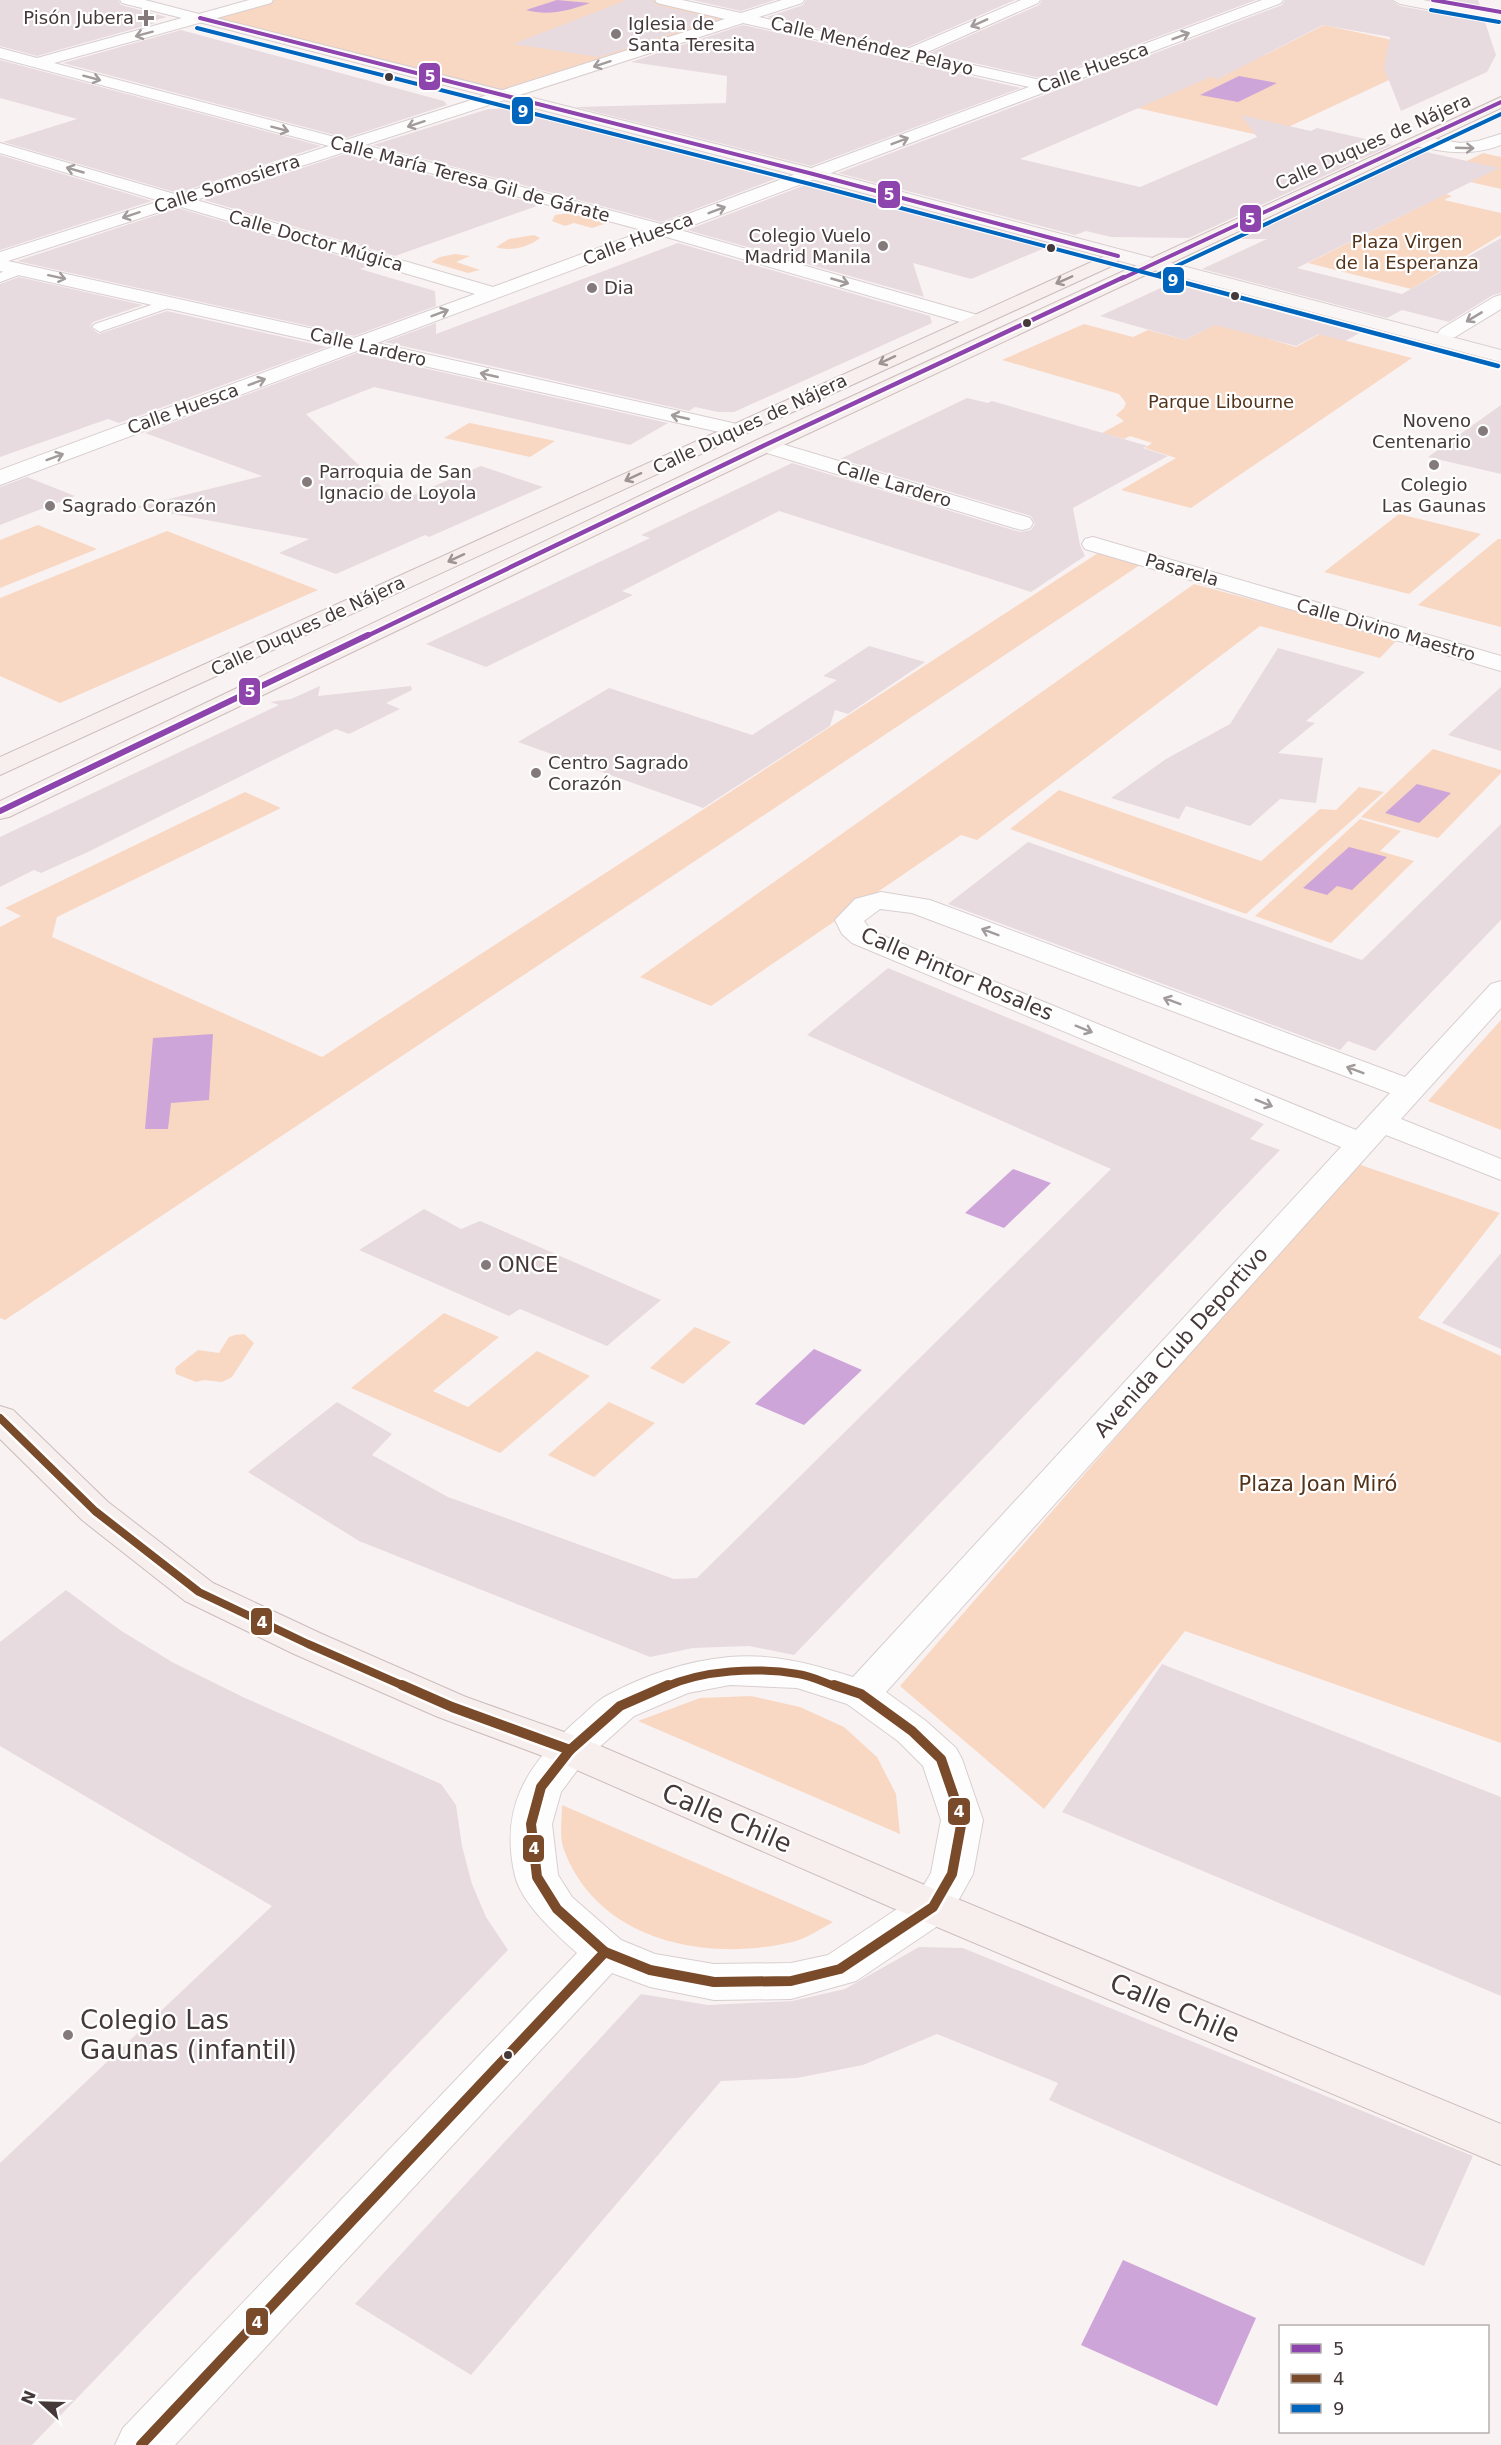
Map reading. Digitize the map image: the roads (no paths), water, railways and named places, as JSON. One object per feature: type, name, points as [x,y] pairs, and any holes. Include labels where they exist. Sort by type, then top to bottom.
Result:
[{"type":"main road","points":[[1400,0],[1501,19]]},
{"type":"main road","points":[[1433,0],[1501,12]]},
{"type":"main road","points":[[200,18],[813,174],[1501,356]]},
{"type":"main road","name":"Calle Duques de Nájera","points":[[1480,94],[1501,85]]},
{"type":"main road","name":"Calle Duques de Nájera","points":[[0,810],[765,445],[1501,102]]},
{"type":"main road","name":"Calle Duques de Nájera","points":[[0,767],[974,320],[1150,242]]},
{"type":"main road","points":[[1153,265],[1207,272],[1501,346]]},
{"type":"main road","name":"Calle Chile","points":[[0,1418],[95,1511],[199,1592],[308,1644],[452,1707],[570,1750],[933,1907],[1501,2145]]},
{"type":"street","points":[[127,0],[200,18]]},
{"type":"street","points":[[9,71],[266,0]]},
{"type":"street","name":"Calle Menéndez Pelayo","points":[[662,0],[1046,86]]},
{"type":"street","name":"Calle Somosierra","points":[[0,258],[797,0]]},
{"type":"street","points":[[909,54],[1033,0]]},
{"type":"street","name":"Calle Huesca","points":[[0,478],[1276,0]]},
{"type":"street","name":"Calle María Teresa Gil de Gárate","points":[[0,53],[345,147],[663,230],[974,320]]},
{"type":"street","name":"Calle Duques de Nájera","points":[[1418,141],[1468,149],[1478,148],[1501,139]]},
{"type":"street","name":"Calle Doctor Múgica","points":[[0,148],[494,293]]},
{"type":"street","name":"Calle Lardero","points":[[0,265],[737,430]]},
{"type":"street","points":[[1456,335],[1501,301]]},
{"type":"street","name":"Calle Lardero","points":[[765,445],[1022,523]]},
{"type":"street","name":"Pasarela","points":[[1093,544],[1271,596]]},
{"type":"street","name":"Calle Divino Maestro","points":[[1271,596],[1501,664]]},
{"type":"street","name":"Calle Pintor Rosales","points":[[1410,1090],[920,906],[878,899],[859,907],[849,920],[850,926],[856,933],[875,943],[1372,1133],[1501,1170]]},
{"type":"street","name":"Avenida Club Deportivo","points":[[861,1694],[1501,990]]},
{"type":"street","points":[[730,1671],[799,1674],[861,1694],[912,1731],[941,1759],[962,1820],[952,1874],[933,1907],[840,1969],[791,1982],[714,1982],[650,1970],[605,1952],[557,1909],[537,1877],[531,1824],[541,1787],[570,1750],[620,1706],[680,1680],[730,1671]]},
{"type":"street","points":[[141,2445],[605,1952]]},
{"type":"lane","points":[[0,278],[22,269]]},
{"type":"lane","points":[[100,327],[172,302]]},
{"type":"place","name":"Pisón Jubera","points":[[146,18]]},
{"type":"place","name":"Iglesia de Santa Teresita","points":[[616,34]]},
{"type":"place","name":"Colegio Vuelo Madrid Manila","points":[[883,246]]},
{"type":"place","name":"Dia","points":[[592,288]]},
{"type":"place","name":"Noveno Centenario","points":[[1483,431]]},
{"type":"place","name":"Colegio Las Gaunas","points":[[1434,465]]},
{"type":"place","name":"Parroquia de San Ignacio de Loyola","points":[[307,482]]},
{"type":"place","name":"Sagrado Corazón","points":[[50,506]]},
{"type":"place","name":"Centro Sagrado Corazón","points":[[536,773]]},
{"type":"place","name":"ONCE","points":[[486,1265]]},
{"type":"place","name":"Colegio Las Gaunas (infantil)","points":[[68,2035]]},
{"type":"park label","name":"Plaza Virgen de la Esperanza","points":[[1407,252]]},
{"type":"park label","name":"Parque Libourne","points":[[1221,402]]},
{"type":"park label","name":"Plaza Joan Miró","points":[[1318,1484]]}]
